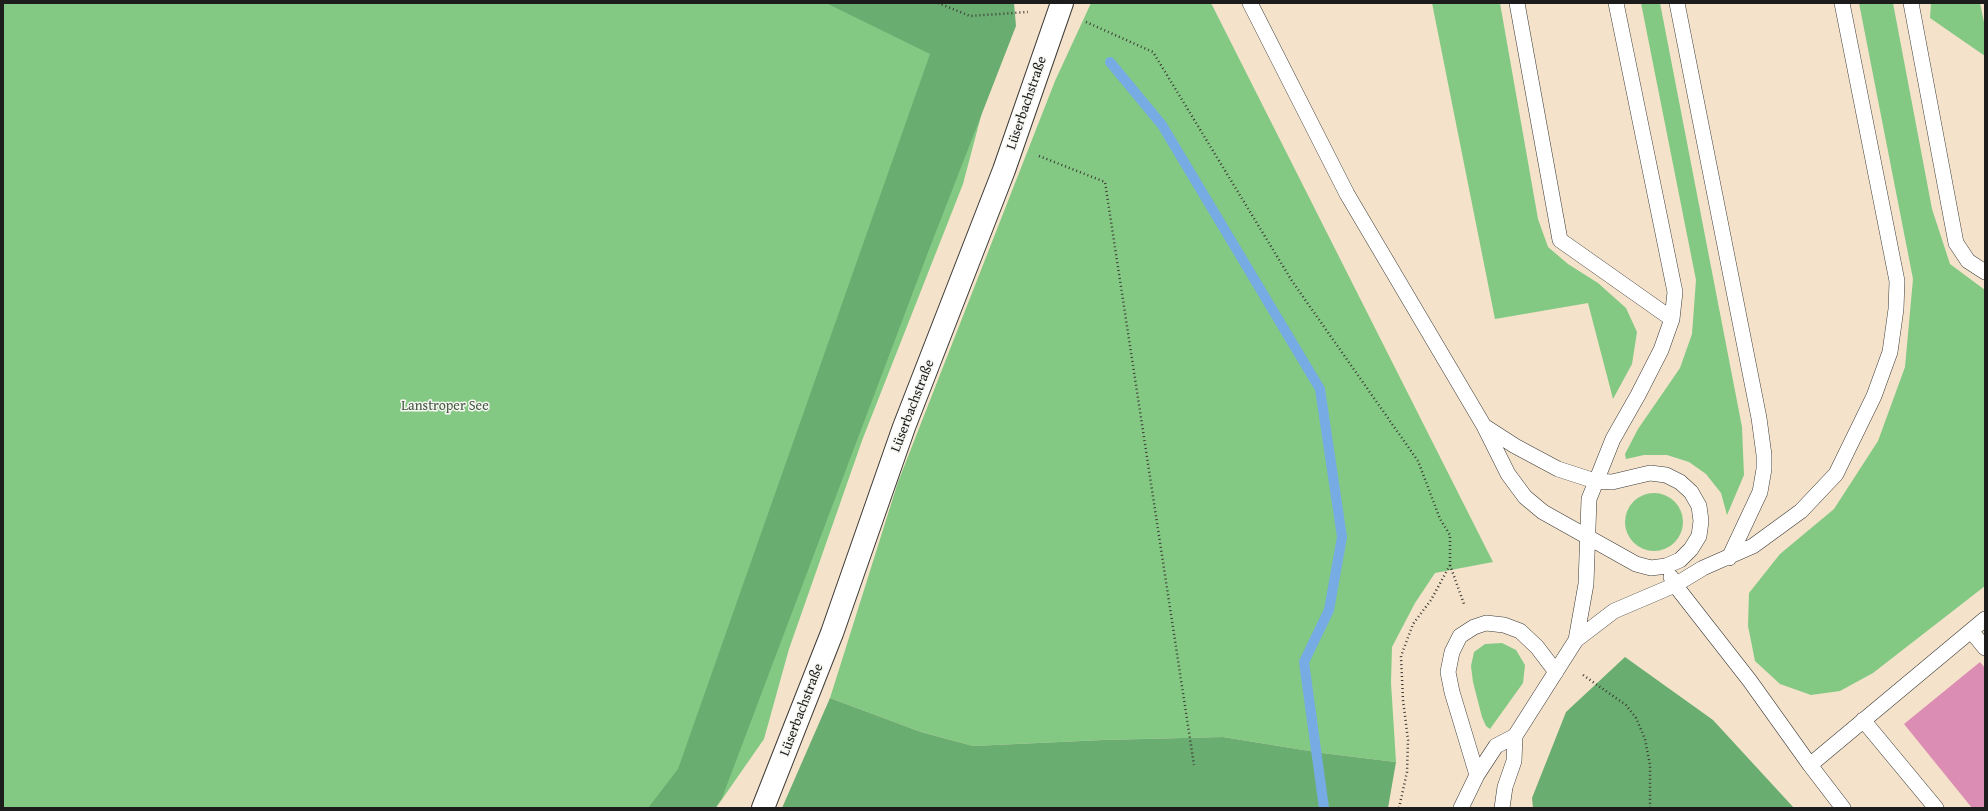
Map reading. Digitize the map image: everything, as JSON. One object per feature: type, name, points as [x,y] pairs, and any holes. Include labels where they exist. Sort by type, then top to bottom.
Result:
[{"type":"street","name":"Lüserbachstraße","points":[[763,808],[832,632],[904,427],[1012,145],[1061,6]]},
{"type":"lane","points":[[1250,3],[1346,194],[1484,426],[1508,474],[1525,497],[1543,512],[1588,538],[1636,564],[1651,568],[1666,566],[1680,560],[1691,549],[1699,536],[1701,521],[1699,506],[1691,492],[1680,482],[1666,475],[1650,473],[1612,482],[1595,481],[1558,469],[1515,446],[1484,426]]},
{"type":"lane","points":[[1517,3],[1560,240],[1672,318]]},
{"type":"lane","points":[[1576,640],[1586,584],[1589,499],[1613,439],[1661,350],[1672,318],[1675,292],[1616,3]]},
{"type":"lane","points":[[1677,3],[1759,418],[1764,454],[1764,469],[1760,492],[1728,558]]},
{"type":"lane","points":[[1461,808],[1477,775],[1496,746],[1515,736],[1576,640],[1614,610],[1675,585],[1703,568],[1753,546],[1801,510],[1836,474],[1874,396],[1890,352],[1896,309],[1897,281],[1842,3]]},
{"type":"lane","points":[[1911,3],[1956,244],[1968,261],[1985,272]]},
{"type":"lane","points":[[1666,566],[1675,585],[1750,681],[1810,765],[1843,808]]},
{"type":"lane","points":[[1810,765],[1985,619]]},
{"type":"lane","points":[[1477,775],[1452,692],[1448,672],[1452,652],[1460,636],[1474,627],[1486,623],[1504,625],[1520,631],[1559,668]]},
{"type":"lane","points":[[1971,631],[1985,648]]},
{"type":"lane","points":[[1863,720],[1936,808]]},
{"type":"lane","points":[[1502,808],[1505,787],[1514,761],[1515,736]]},
{"type":"path","points":[[938,3],[970,16],[1061,6],[1153,52],[1292,281],[1418,461],[1440,519],[1450,535],[1450,565],[1474,627]]},
{"type":"path","points":[[1012,145],[1105,182],[1194,765]]},
{"type":"path","points":[[1400,808],[1407,772],[1408,740],[1403,700],[1401,656],[1413,624],[1431,600],[1450,565]]},
{"type":"path","points":[[1559,668],[1626,705],[1636,718],[1646,739],[1650,765],[1650,808]]},
{"type":"green space","name":"Lanstroper See","points":[[3,3],[1011,3],[963,184],[863,438],[789,649],[764,739],[716,808],[3,808]]},
{"type":"green space","points":[[826,3],[1014,3],[1016,26],[930,247],[722,798],[715,808],[648,808],[678,769],[930,54]]},
{"type":"green space","points":[[1091,3],[1211,3],[1493,562],[1435,573],[1415,603],[1392,647],[1391,683],[1396,762],[1322,753],[1223,737],[1103,740],[973,746],[921,732],[830,698],[898,482],[1055,81]]},
{"type":"green space","points":[[1432,3],[1500,3],[1538,219],[1548,247],[1568,264],[1598,283],[1626,308],[1637,332],[1632,364],[1613,399],[1588,303],[1495,319]]},
{"type":"green space","points":[[1641,3],[1660,3],[1742,427],[1744,475],[1727,515],[1721,493],[1706,474],[1689,462],[1667,455],[1644,455],[1626,459],[1625,454],[1638,429],[1680,368],[1692,334],[1696,280]]},
{"type":"green space","points":[[1859,3],[1893,3],[1932,209],[1950,264],[1985,290],[1985,586],[1873,673],[1840,691],[1811,695],[1780,684],[1755,661],[1748,626],[1749,593],[1780,554],[1834,509],[1878,441],[1905,367],[1913,279]]},
{"type":"green space","points":[[1931,3],[1980,3],[1985,27],[1985,56],[1930,18]]},
{"type":"green space","points":[[1654,493],[1665,495],[1678,506],[1681,511],[1683,522],[1681,533],[1670,546],[1665,549],[1654,551],[1643,549],[1630,538],[1627,533],[1625,522],[1627,511],[1638,498],[1643,495]]},
{"type":"green space","points":[[1502,643],[1516,650],[1525,665],[1523,683],[1490,729],[1486,726],[1482,717],[1473,682],[1471,666],[1474,652],[1485,644]]},
{"type":"green space","points":[[1625,657],[1713,720],[1794,808],[1533,808],[1532,798],[1566,712]]},
{"type":"green space","points":[[830,698],[921,732],[973,746],[1103,740],[1223,737],[1322,753],[1396,762],[1388,808],[782,808]]},
{"type":"building","points":[[1980,662],[1985,668],[1985,808],[1972,808],[1904,724]]},
{"type":"waterway","points":[[1110,62],[1162,125],[1320,389],[1342,537],[1329,610],[1304,662],[1324,808]]}]
